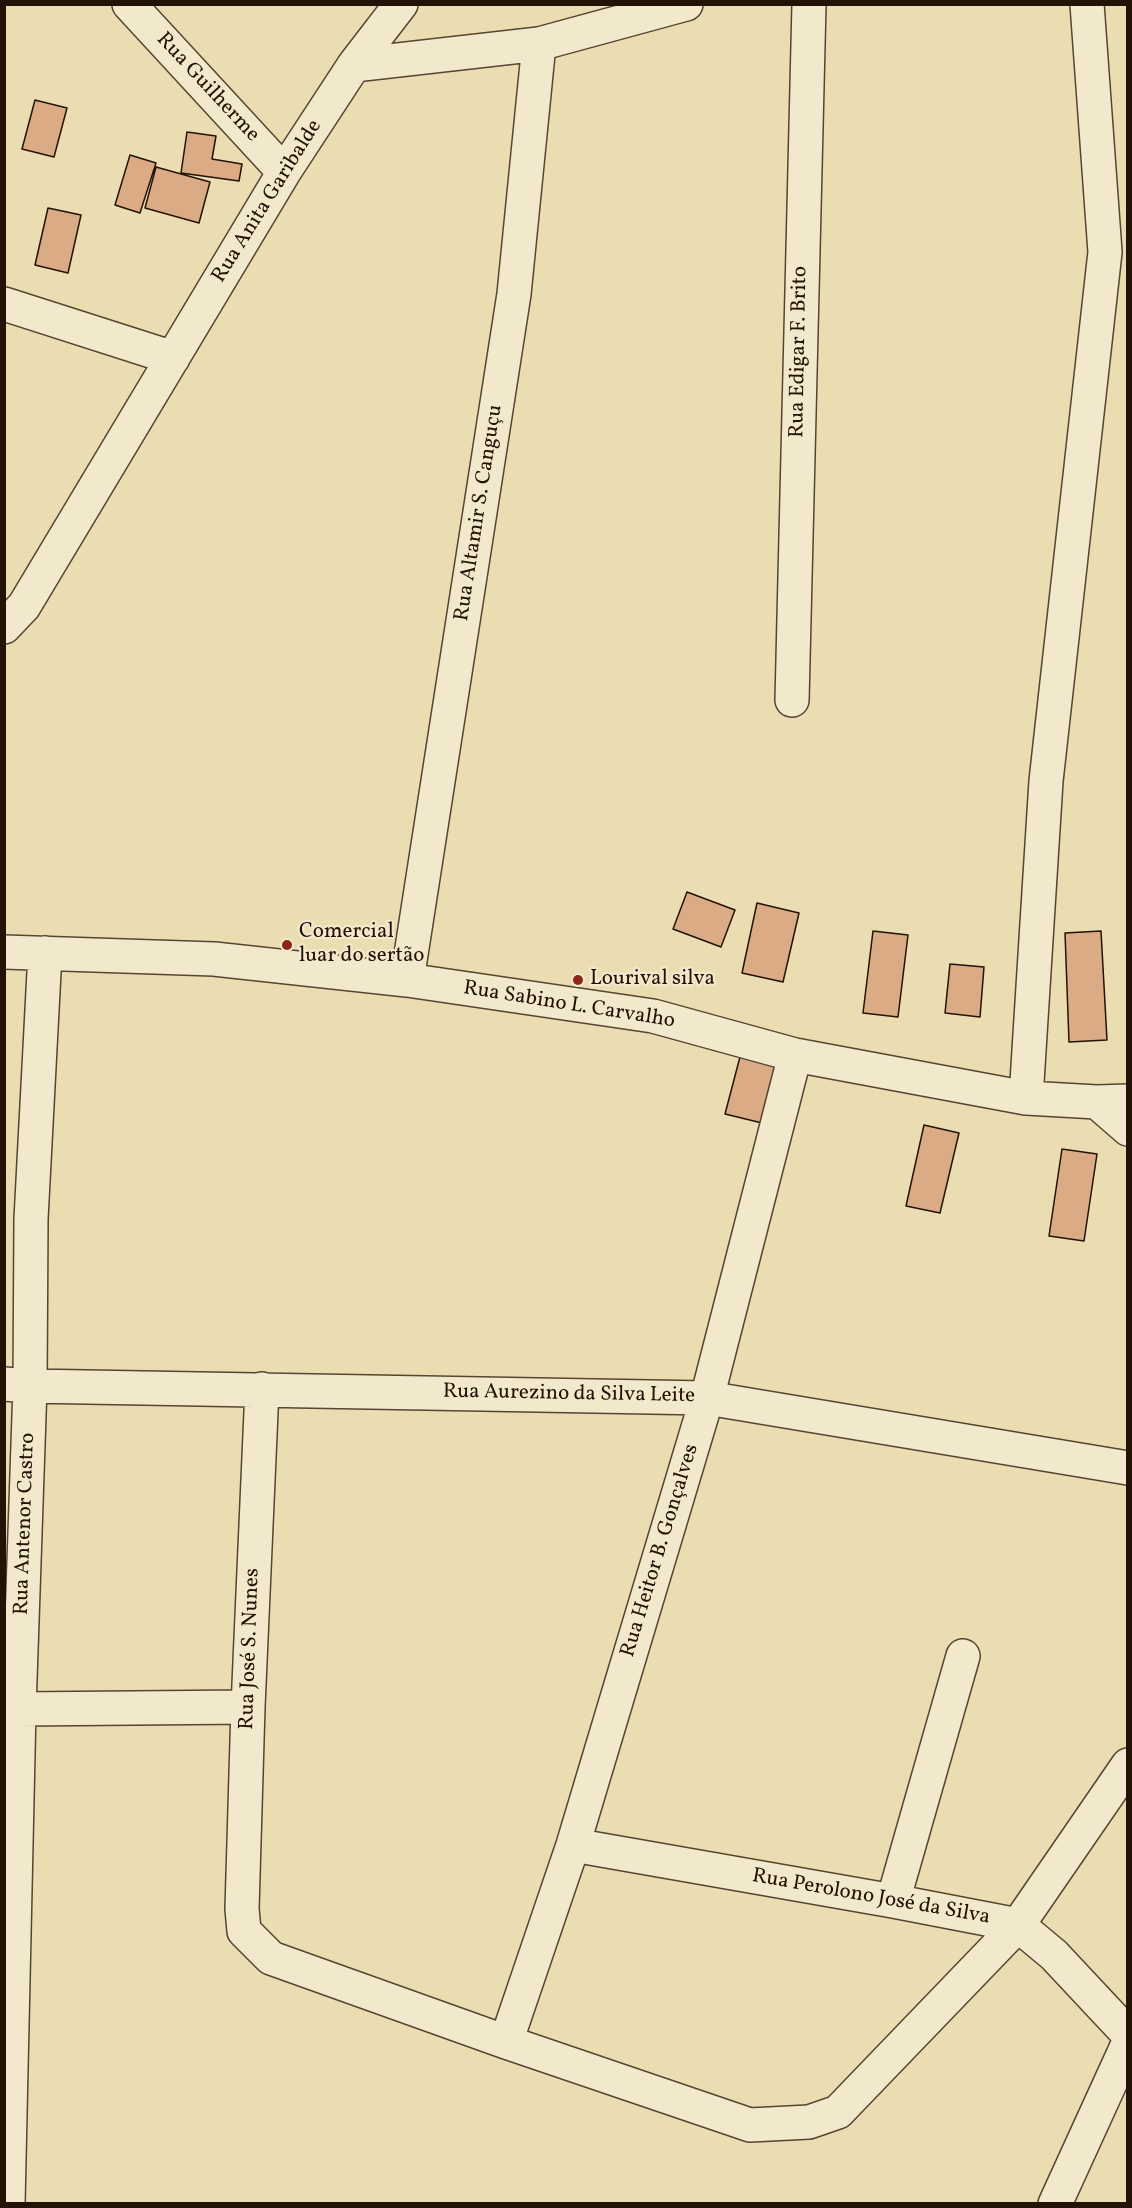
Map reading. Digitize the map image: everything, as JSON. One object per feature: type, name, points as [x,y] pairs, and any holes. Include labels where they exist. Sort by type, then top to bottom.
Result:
[{"type":"street","name":"Rua Anita Garibalde","points":[[4,627],[24,606],[284,172],[354,65],[401,4]]},
{"type":"street","points":[[354,65],[539,44],[686,4]]},
{"type":"street","name":"Rua Edigar F. Brito","points":[[792,700],[809,4]]},
{"type":"street","points":[[1026,1098],[1046,781],[1105,252],[1087,4]]},
{"type":"street","name":"Rua Guilherme","points":[[129,5],[284,172]]},
{"type":"street","name":"Rua Altamir S. Canguçu","points":[[407,980],[514,294],[539,44]]},
{"type":"street","points":[[4,304],[173,358]]},
{"type":"street","name":"Rua Sabino L. Carvalho","points":[[4,952],[213,959],[407,980],[653,1016],[795,1055],[1026,1098],[1112,1102]]},
{"type":"street","name":"Rua Antenor Castro","points":[[8,2204],[6,2133],[19,1709],[18,1219],[45,953]]},
{"type":"street","name":"Rua Heitor B. Gonçalves","points":[[506,2042],[573,1845],[707,1398],[795,1055]]},
{"type":"street","points":[[1112,1102],[1128,1129]]},
{"type":"street","name":"Rua Aurezino da Silva Leite","points":[[17,1385],[707,1398],[1128,1468]]},
{"type":"street","name":"Rua José S. Nunes","points":[[262,1389],[242,1909],[244,1931],[271,1958],[506,2042],[750,2125],[809,2122],[838,2112],[1018,1925],[1128,1765]]},
{"type":"street","points":[[893,1901],[963,1656]]},
{"type":"street","points":[[19,1709],[248,1707]]},
{"type":"street","name":"Rua Perolono José da Silva","points":[[573,1845],[1018,1925],[1054,1955],[1128,2034]]},
{"type":"street","points":[[1054,2204],[1128,2044]]},
{"type":"building","points":[[35,100],[67,108],[54,157],[22,149]]},
{"type":"building","points":[[187,132],[216,136],[212,159],[242,164],[239,181],[181,173]]},
{"type":"building","points":[[130,155],[156,163],[140,213],[115,205]]},
{"type":"building","points":[[156,167],[210,182],[199,223],[145,208]]},
{"type":"building","points":[[48,208],[81,215],[68,273],[35,265]]},
{"type":"building","points":[[687,892],[735,910],[721,947],[673,929]]},
{"type":"building","points":[[757,903],[799,913],[783,982],[742,973]]},
{"type":"building","points":[[873,931],[908,935],[898,1017],[863,1013]]},
{"type":"building","points":[[1101,931],[1107,1040],[1069,1042],[1065,933]]},
{"type":"building","points":[[950,964],[984,967],[980,1017],[945,1013]]},
{"type":"building","points":[[741,1053],[778,1061],[762,1123],[725,1114]]},
{"type":"building","points":[[924,1125],[959,1133],[940,1213],[906,1206]]},
{"type":"building","points":[[1062,1149],[1097,1154],[1084,1241],[1049,1236]]},
{"type":"place","name":"Comercial luar do sertão","points":[[287,945]]},
{"type":"place","name":"Lourival silva","points":[[578,980]]}]
